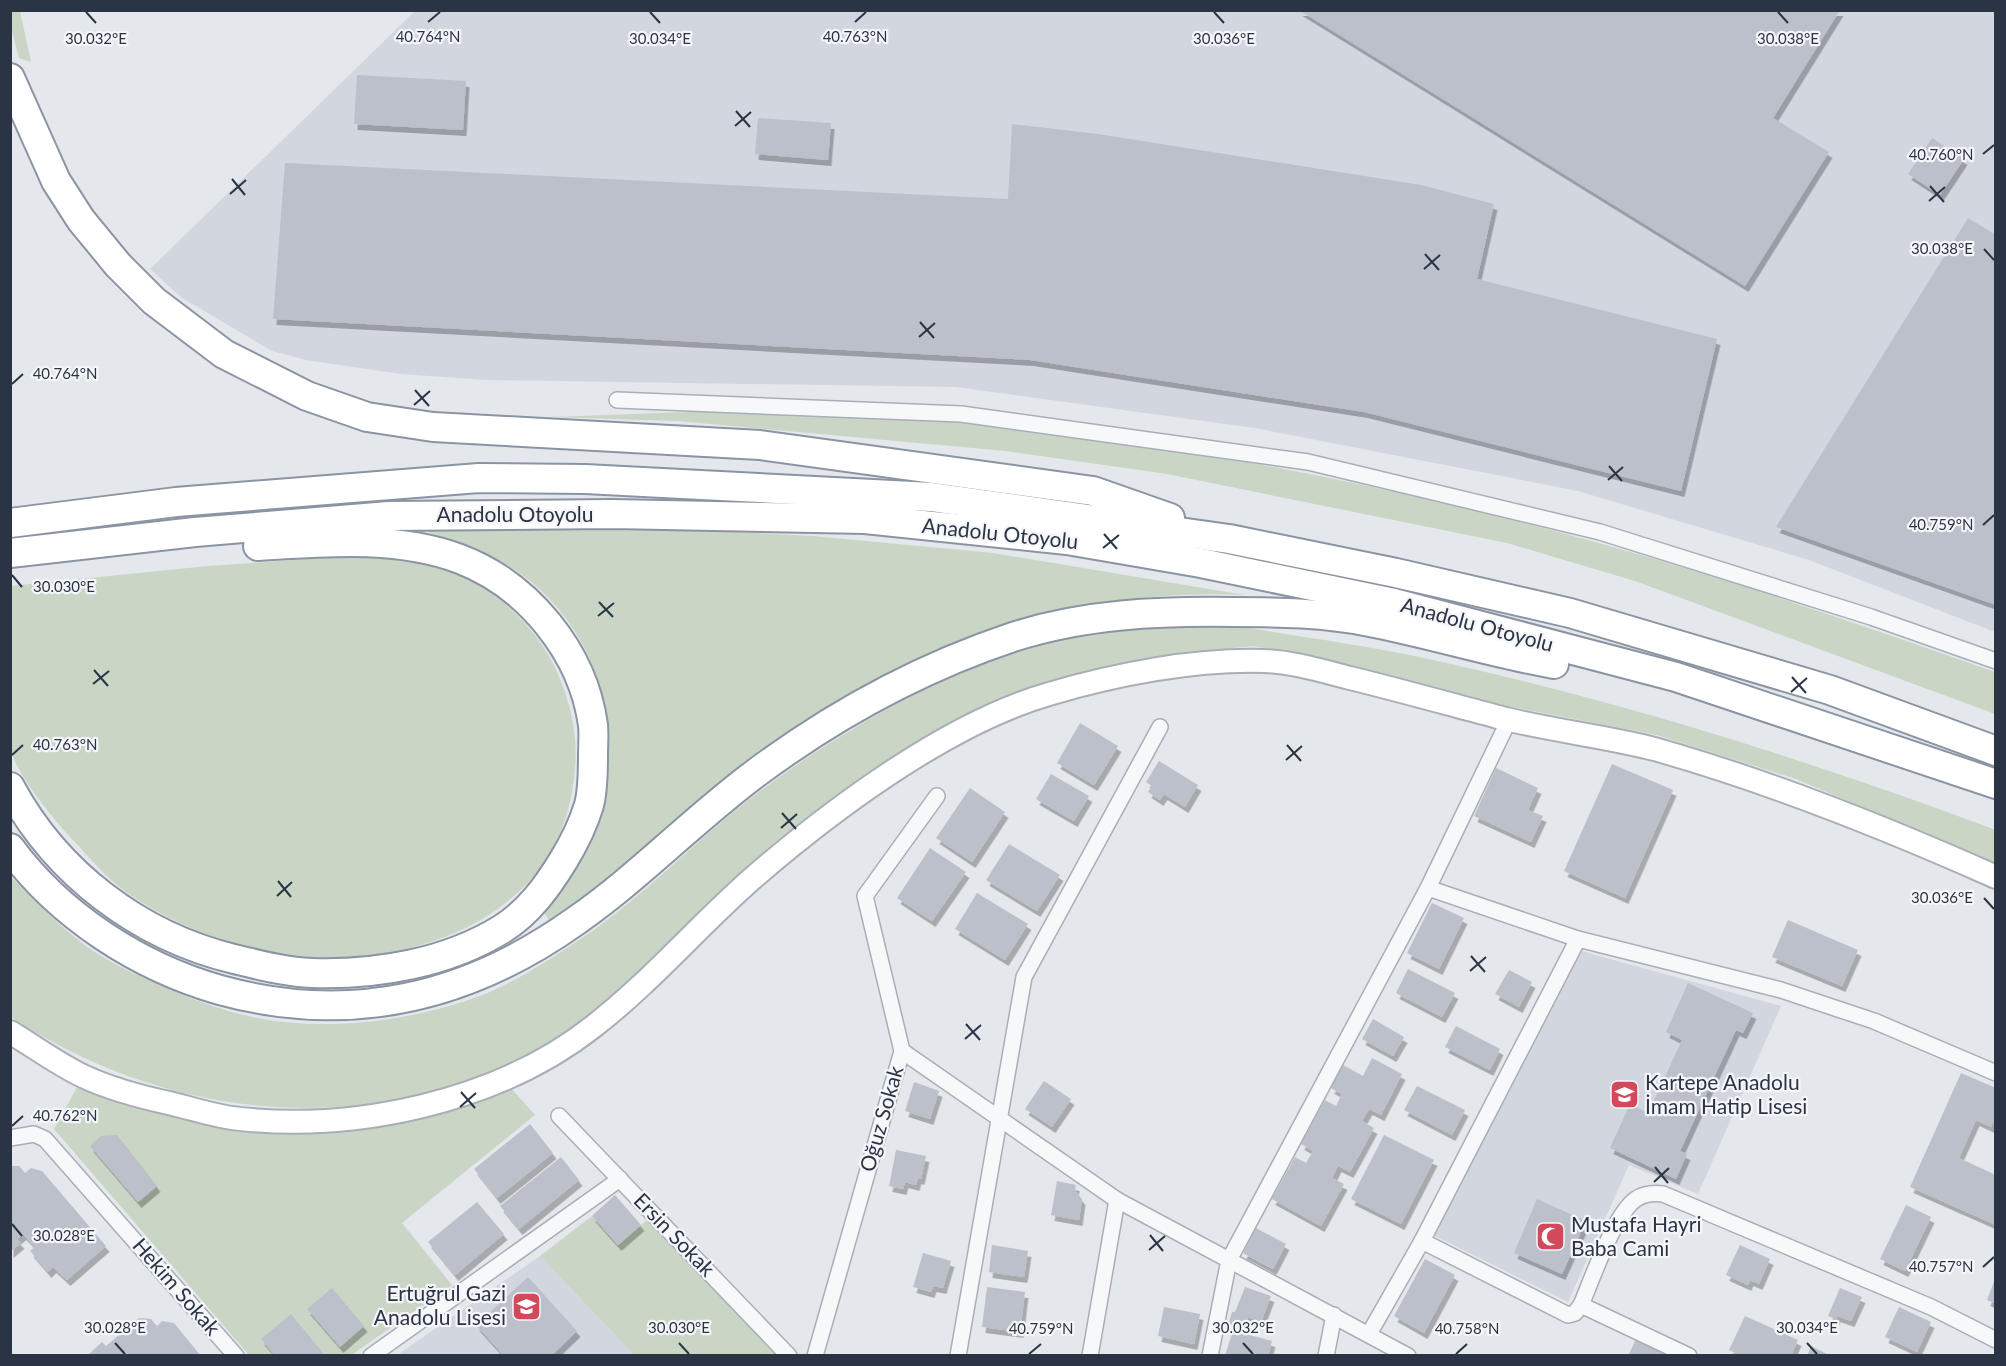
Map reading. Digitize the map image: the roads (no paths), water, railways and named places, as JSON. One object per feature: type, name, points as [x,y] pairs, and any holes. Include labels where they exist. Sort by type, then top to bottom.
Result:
[{"type":"highway","points":[[10,78],[56,182],[81,220],[118,265],[154,301],[224,354],[307,396],[367,417],[433,427],[760,445],[1093,491],[1229,539]]},
{"type":"highway","name":"Anadolu Otoyolu","points":[[10,523],[176,502],[478,478],[585,479],[931,497],[1229,539],[1396,573],[1570,613],[1830,690],[1995,751]]},
{"type":"highway","name":"Anadolu Otoyolu","points":[[19,552],[389,516],[613,514],[865,519],[1067,540],[1201,563],[1394,603],[1676,677],[1995,784]]},
{"type":"highway","points":[[10,787],[44,839],[72,869],[114,907],[178,941],[219,955],[310,973],[376,971],[456,953],[504,928],[545,892],[579,830],[590,802],[593,765],[593,725],[579,676],[563,646],[544,619],[517,591],[486,571],[458,558],[413,547],[347,541],[237,547],[19,552]]},
{"type":"highway","points":[[10,848],[49,891],[105,938],[154,965],[196,983],[255,999],[330,1006],[405,1000],[476,979],[540,945],[580,918],[755,774],[821,728],[918,673],[1018,635],[1129,613],[1276,612],[1366,621],[1551,664],[1676,677]]},
{"type":"street","points":[[617,400],[961,414],[1308,462],[1600,532],[1871,617],[1995,661]]},
{"type":"street","points":[[10,1032],[85,1077],[148,1098],[231,1118],[299,1120],[367,1118],[442,1101],[517,1073],[551,1055],[593,1027],[681,949],[752,879],[838,811],[910,760],[995,715],[1047,694],[1169,668],[1218,662],[1270,661],[1311,668],[1509,720],[1655,750],[1816,802],[1995,877]]},
{"type":"street","points":[[1210,1356],[1229,1260],[1428,888],[1509,720]]},
{"type":"street","points":[[958,1356],[1024,977],[1160,727]]},
{"type":"street","name":"Oğuz Sokak","points":[[815,1356],[902,1051],[865,896],[937,796]]},
{"type":"street","points":[[1428,888],[1578,939],[1781,990],[1874,1021],[1995,1073]]},
{"type":"street","points":[[1369,1334],[1422,1241],[1578,939]]},
{"type":"street","points":[[902,1051],[1117,1200],[1408,1356]]},
{"type":"street","name":"Ersin Sokak","points":[[559,1116],[789,1356]]},
{"type":"street","name":"Hekim Sokak","points":[[10,1138],[34,1134],[45,1139],[236,1356]]},
{"type":"street","points":[[372,1356],[620,1179]]},
{"type":"street","points":[[1422,1241],[1558,1312],[1568,1315],[1575,1313],[1581,1305],[1618,1221],[1627,1207],[1636,1198],[1654,1193],[1663,1194],[1931,1307],[1995,1340]]},
{"type":"street","points":[[1089,1356],[1117,1200]]},
{"type":"street","points":[[1581,1305],[1689,1356]]},
{"type":"street","points":[[1326,1356],[1334,1315]]},
{"type":"place","name":"Kartepe Anadolu İmam Hatip Lisesi","points":[[1624,1095]]},
{"type":"place","name":"Mustafa Hayri Baba Cami","points":[[1550,1237]]},
{"type":"place","name":"Ertuğrul Gazi Anadolu Lisesi","points":[[527,1306]]}]
